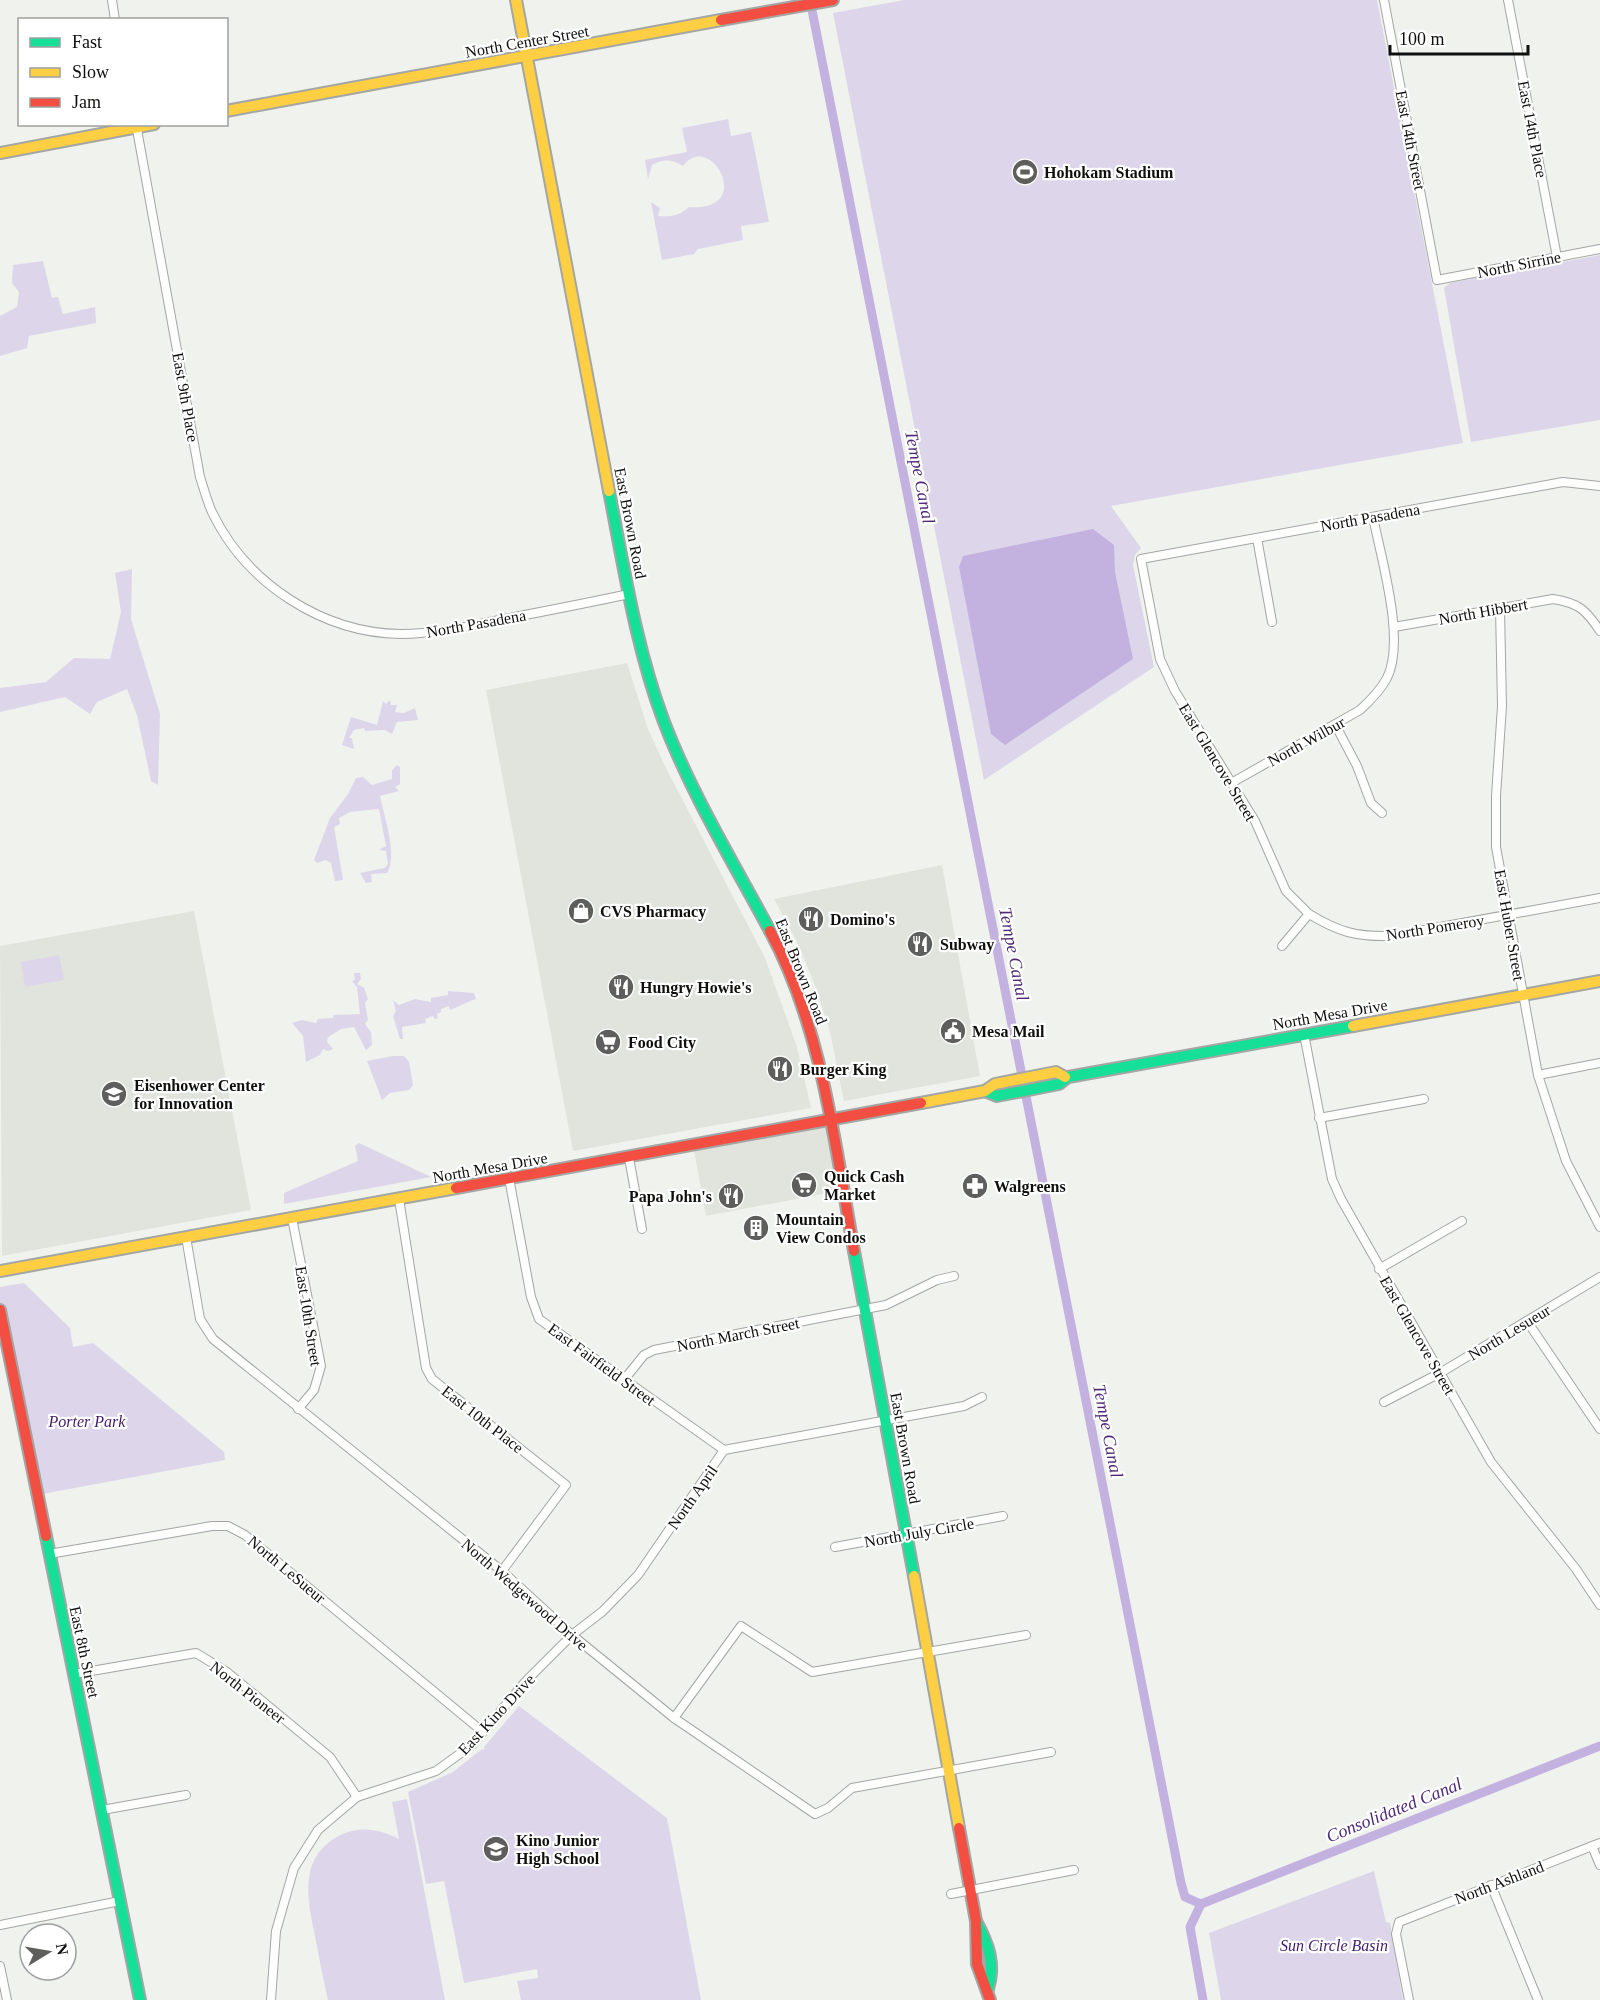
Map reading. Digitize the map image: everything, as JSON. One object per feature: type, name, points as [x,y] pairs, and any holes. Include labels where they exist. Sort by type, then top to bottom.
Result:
[{"type":"main road","name":"East Brown Road","points":[[516,0],[629,594],[651,684],[669,732],[700,801],[781,951],[798,993],[821,1066],[976,1921],[975,1946],[980,1977],[989,1994]]},
{"type":"main road","name":"North Center Street","points":[[228,111],[828,1]]},
{"type":"main road","points":[[0,153],[136,126]]},
{"type":"main road","name":"North Mesa Drive","points":[[985,1091],[997,1096],[1014,1093],[1059,1084],[1065,1077],[1600,981]]},
{"type":"main road","name":"North Mesa Drive","points":[[0,1270],[629,1158],[985,1091],[995,1084],[1032,1076],[1056,1072],[1065,1077]]},
{"type":"main road","name":"East 8th Street","points":[[0,1310],[140,2000]]},
{"type":"street","points":[[112,0],[116,18]]},
{"type":"street","name":"East 14th Street","points":[[1384,0],[1437,280]]},
{"type":"street","name":"East 14th Place","points":[[1509,0],[1557,257]]},
{"type":"street","name":"East 9th Place","points":[[136,126],[200,477],[212,511],[227,538],[268,584],[290,602],[323,618]]},
{"type":"street","name":"North Sirrine","points":[[1437,280],[1600,249]]},
{"type":"street","name":"North Pasadena","points":[[1141,559],[1563,482],[1600,486]]},
{"type":"street","points":[[1373,517],[1394,627]]},
{"type":"street","points":[[1257,538],[1272,622]]},
{"type":"street","name":"East Glencove Street","points":[[1141,559],[1160,659],[1175,691],[1255,821],[1286,891],[1309,914]]},
{"type":"street","name":"North Pasadena","points":[[323,618],[364,630],[400,634],[431,632],[629,594]]},
{"type":"street","name":"North Hibbert","points":[[1394,627],[1554,599],[1573,602],[1589,614],[1600,631]]},
{"type":"street","name":"East Huber Street","points":[[1500,609],[1502,706],[1496,796],[1496,847],[1538,1076],[1566,1161],[1600,1227]]},
{"type":"street","name":"North Wilbur","points":[[1233,782],[1336,726],[1360,710],[1376,695],[1388,676],[1394,656],[1394,627]]},
{"type":"street","points":[[1336,726],[1357,766],[1371,803],[1382,813]]},
{"type":"street","name":"North Pomeroy","points":[[1309,914],[1337,930],[1364,937],[1391,936],[1600,898]]},
{"type":"street","points":[[1282,946],[1309,914]]},
{"type":"street","name":"East Glencove Street","points":[[1304,1034],[1332,1179],[1379,1269],[1491,1462],[1576,1569],[1600,1605]]},
{"type":"street","points":[[1538,1076],[1600,1063]]},
{"type":"street","points":[[1319,1118],[1424,1100]]},
{"type":"street","points":[[629,1158],[642,1229]]},
{"type":"street","name":"East Fairfield Street","points":[[509,1178],[531,1297],[539,1319],[623,1381],[724,1450]]},
{"type":"street","name":"East 10th Place","points":[[399,1199],[426,1368],[432,1379],[566,1485],[502,1571]]},
{"type":"street","name":"East 10th Street","points":[[292,1218],[321,1366],[314,1390],[298,1409]]},
{"type":"street","points":[[1379,1269],[1462,1221]]},
{"type":"street","name":"North Wedgewood Drive","points":[[186,1237],[200,1319],[213,1339],[502,1571],[572,1635],[674,1718],[814,1814],[828,1808],[852,1788],[949,1772]]},
{"type":"street","name":"North March Street","points":[[623,1381],[644,1355],[654,1350],[866,1310],[894,1302],[937,1280],[954,1276]]},
{"type":"street","name":"North Lesueur","points":[[1384,1402],[1440,1373],[1600,1277]]},
{"type":"street","points":[[1527,1321],[1600,1429]]},
{"type":"street","name":"North April","points":[[572,1635],[603,1611],[638,1575],[724,1450],[964,1406],[982,1396]]},
{"type":"street","name":"North July Circle","points":[[835,1547],[1003,1516]]},
{"type":"street","name":"North LeSueur","points":[[49,1554],[212,1526],[228,1526],[245,1534],[483,1732]]},
{"type":"street","points":[[674,1718],[741,1626],[812,1672],[1026,1635]]},
{"type":"street","name":"East Kino Drive","points":[[271,2000],[276,1931],[294,1868],[318,1830],[357,1797],[436,1771],[472,1745],[525,1682],[572,1635]]},
{"type":"street","name":"North Pioneer","points":[[74,1674],[196,1653],[227,1672],[330,1757],[357,1797]]},
{"type":"street","points":[[949,1772],[1051,1752]]},
{"type":"street","points":[[102,1810],[186,1795]]},
{"type":"street","points":[[1596,1844],[1600,1865]]},
{"type":"street","name":"North Ashland","points":[[1408,2000],[1396,1934],[1400,1922],[1596,1844]]},
{"type":"street","points":[[951,1894],[1074,1870]]},
{"type":"street","points":[[1491,1885],[1538,2000]]},
{"type":"street","points":[[0,1925],[120,1901]]},
{"type":"street","points":[[0,1966],[7,2000]]},
{"type":"shaded area","points":[[1093,529],[1114,545],[1115,572],[1133,659],[1005,745],[991,734],[959,567],[963,556]]},
{"type":"shaded area","points":[[627,663],[648,729],[666,768],[765,958],[797,1047],[811,1108],[573,1151],[486,690]]},
{"type":"shaded area","points":[[942,865],[980,1076],[844,1101],[830,1032],[816,988],[798,944],[774,899]]},
{"type":"shaded area","name":"Eisenhower Center for Innovation","points":[[194,911],[251,1210],[2,1256],[0,946]]},
{"type":"shaded area","points":[[832,1119],[844,1190],[706,1216],[693,1145]]},
{"type":"green space","points":[[904,0],[1377,0],[1463,443],[1111,506],[1141,548],[1135,555],[1133,565],[1154,667],[984,780],[833,13]]},
{"type":"green space","points":[[728,119],[731,136],[751,132],[769,222],[741,226],[743,240],[698,249],[694,254],[662,260],[651,202],[660,208],[658,216],[675,215],[689,207],[709,205],[721,198],[724,186],[722,174],[715,164],[705,158],[694,157],[683,166],[667,161],[656,163],[652,165],[648,179],[645,160],[687,152],[682,128]]},
{"type":"green space","points":[[1600,255],[1600,420],[1471,442],[1444,288],[1450,283]]},
{"type":"green space","points":[[43,261],[52,298],[58,297],[63,314],[95,307],[96,323],[29,336],[27,348],[0,356],[0,316],[17,307],[19,292],[12,283],[13,265]]},
{"type":"green space","points":[[132,569],[131,619],[160,714],[158,785],[151,781],[137,715],[127,689],[97,702],[90,714],[65,697],[0,712],[0,688],[46,682],[74,658],[110,659],[121,612],[115,573]]},
{"type":"green space","points":[[390,700],[391,705],[397,705],[395,712],[404,713],[415,708],[418,720],[397,722],[392,734],[385,730],[365,731],[364,728],[354,730],[349,738],[352,738],[354,749],[342,745],[351,717],[377,725],[383,701],[386,704]]},
{"type":"green space","points":[[397,765],[400,767],[400,784],[395,787],[399,791],[380,796],[391,846],[390,866],[387,873],[371,874],[372,882],[366,883],[360,873],[385,868],[388,864],[386,851],[379,850],[386,846],[379,809],[350,812],[339,818],[340,824],[334,827],[343,880],[335,881],[331,863],[326,860],[317,863],[314,860],[330,818],[348,794],[356,778],[363,777],[372,785],[392,779],[392,770]]},
{"type":"green space","points":[[59,955],[64,980],[25,987],[21,962]]},
{"type":"green space","points":[[354,973],[360,973],[361,979],[357,984],[364,988],[368,999],[365,1003],[368,1020],[365,1024],[371,1032],[372,1045],[366,1050],[354,1027],[341,1029],[328,1037],[327,1042],[333,1049],[328,1051],[323,1049],[320,1055],[306,1062],[303,1036],[292,1023],[302,1020],[316,1023],[318,1019],[333,1018],[334,1015],[360,1014],[357,987],[352,981],[355,980]]},
{"type":"green space","points":[[448,991],[474,993],[476,999],[450,1010],[449,1006],[441,1009],[441,1012],[437,1014],[438,1018],[435,1019],[433,1016],[425,1019],[426,1023],[402,1027],[403,1039],[400,1039],[393,1016],[396,1011],[393,1000],[399,1005],[415,999],[431,1002],[431,998],[448,995]]},
{"type":"green space","points":[[404,1056],[409,1062],[413,1085],[409,1090],[390,1093],[382,1100],[367,1061]]},
{"type":"green space","points":[[359,1143],[431,1177],[284,1204],[284,1193],[358,1161],[355,1146]]},
{"type":"green space","name":"Porter Park","points":[[24,1283],[70,1328],[73,1347],[93,1343],[224,1452],[225,1460],[37,1495],[0,1310],[0,1287]]},
{"type":"green space","name":"Kino Junior High School","points":[[519,1706],[667,1818],[701,2000],[521,2000],[517,1981],[538,1978],[537,1969],[464,1983],[444,1881],[426,1884],[408,1792],[453,1772],[482,1749],[484,1750],[484,1747]]},
{"type":"green space","points":[[407,1799],[445,2000],[328,2000],[310,1908],[311,1868],[325,1846],[345,1833],[368,1830],[399,1839],[392,1802]]},
{"type":"green space","name":"Sun Circle Basin","points":[[1374,1871],[1386,1922],[1390,1923],[1403,2000],[1221,2000],[1209,1933]]},
{"type":"waterway","name":"Tempe Canal","points":[[810,0],[1181,1883],[1185,1897],[1201,1904]]},
{"type":"waterway","name":"Consolidated Canal","points":[[1201,1904],[1600,1746]]},
{"type":"waterway","points":[[1201,1904],[1190,1927],[1203,2000]]},
{"type":"traffic: fast","points":[[609,491],[638,637],[664,722],[700,802],[770,931]]},
{"type":"traffic: fast","points":[[985,1091],[997,1096],[1059,1084],[1068,1077],[1353,1026]]},
{"type":"traffic: fast","points":[[854,1251],[914,1576]]},
{"type":"traffic: fast","points":[[46,1536],[140,2000]]},
{"type":"traffic: fast","points":[[976,1921],[990,1954],[991,1971],[988,1989]]},
{"type":"traffic: slow","points":[[516,0],[609,491]]},
{"type":"traffic: slow","points":[[228,111],[721,20]]},
{"type":"traffic: slow","points":[[0,153],[143,126]]},
{"type":"traffic: slow","points":[[1353,1026],[1600,981]]},
{"type":"traffic: slow","points":[[921,1103],[985,1091],[995,1084],[1056,1072],[1065,1077]]},
{"type":"traffic: slow","points":[[0,1271],[456,1188]]},
{"type":"traffic: slow","points":[[914,1576],[959,1828]]},
{"type":"traffic: jam","points":[[721,20],[833,0]]},
{"type":"traffic: jam","points":[[770,931],[788,968],[814,1046],[833,1128],[854,1251]]},
{"type":"traffic: jam","points":[[456,1188],[921,1103]]},
{"type":"traffic: jam","points":[[0,1310],[46,1536]]},
{"type":"traffic: jam","points":[[959,1828],[976,1921],[977,1964],[990,2000]]},
{"type":"place","name":"Hohokam Stadium","points":[[1025,172]]},
{"type":"place","name":"CVS Pharmacy","points":[[581,911]]},
{"type":"place","name":"Domino's","points":[[811,919]]},
{"type":"place","name":"Subway","points":[[920,944]]},
{"type":"place","name":"Hungry Howie's","points":[[621,987]]},
{"type":"place","name":"Mesa Mail","points":[[953,1031]]},
{"type":"place","name":"Food City","points":[[608,1042]]},
{"type":"place","name":"Burger King","points":[[780,1069]]},
{"type":"place","name":"Eisenhower Center for Innovation","points":[[114,1094]]},
{"type":"place","name":"Quick Cash Market","points":[[804,1185]]},
{"type":"place","name":"Walgreens","points":[[975,1186]]},
{"type":"place","name":"Papa John's","points":[[731,1196]]},
{"type":"place","name":"Mountain View Condos","points":[[756,1228]]},
{"type":"place","name":"Kino Junior High School","points":[[496,1849]]}]
